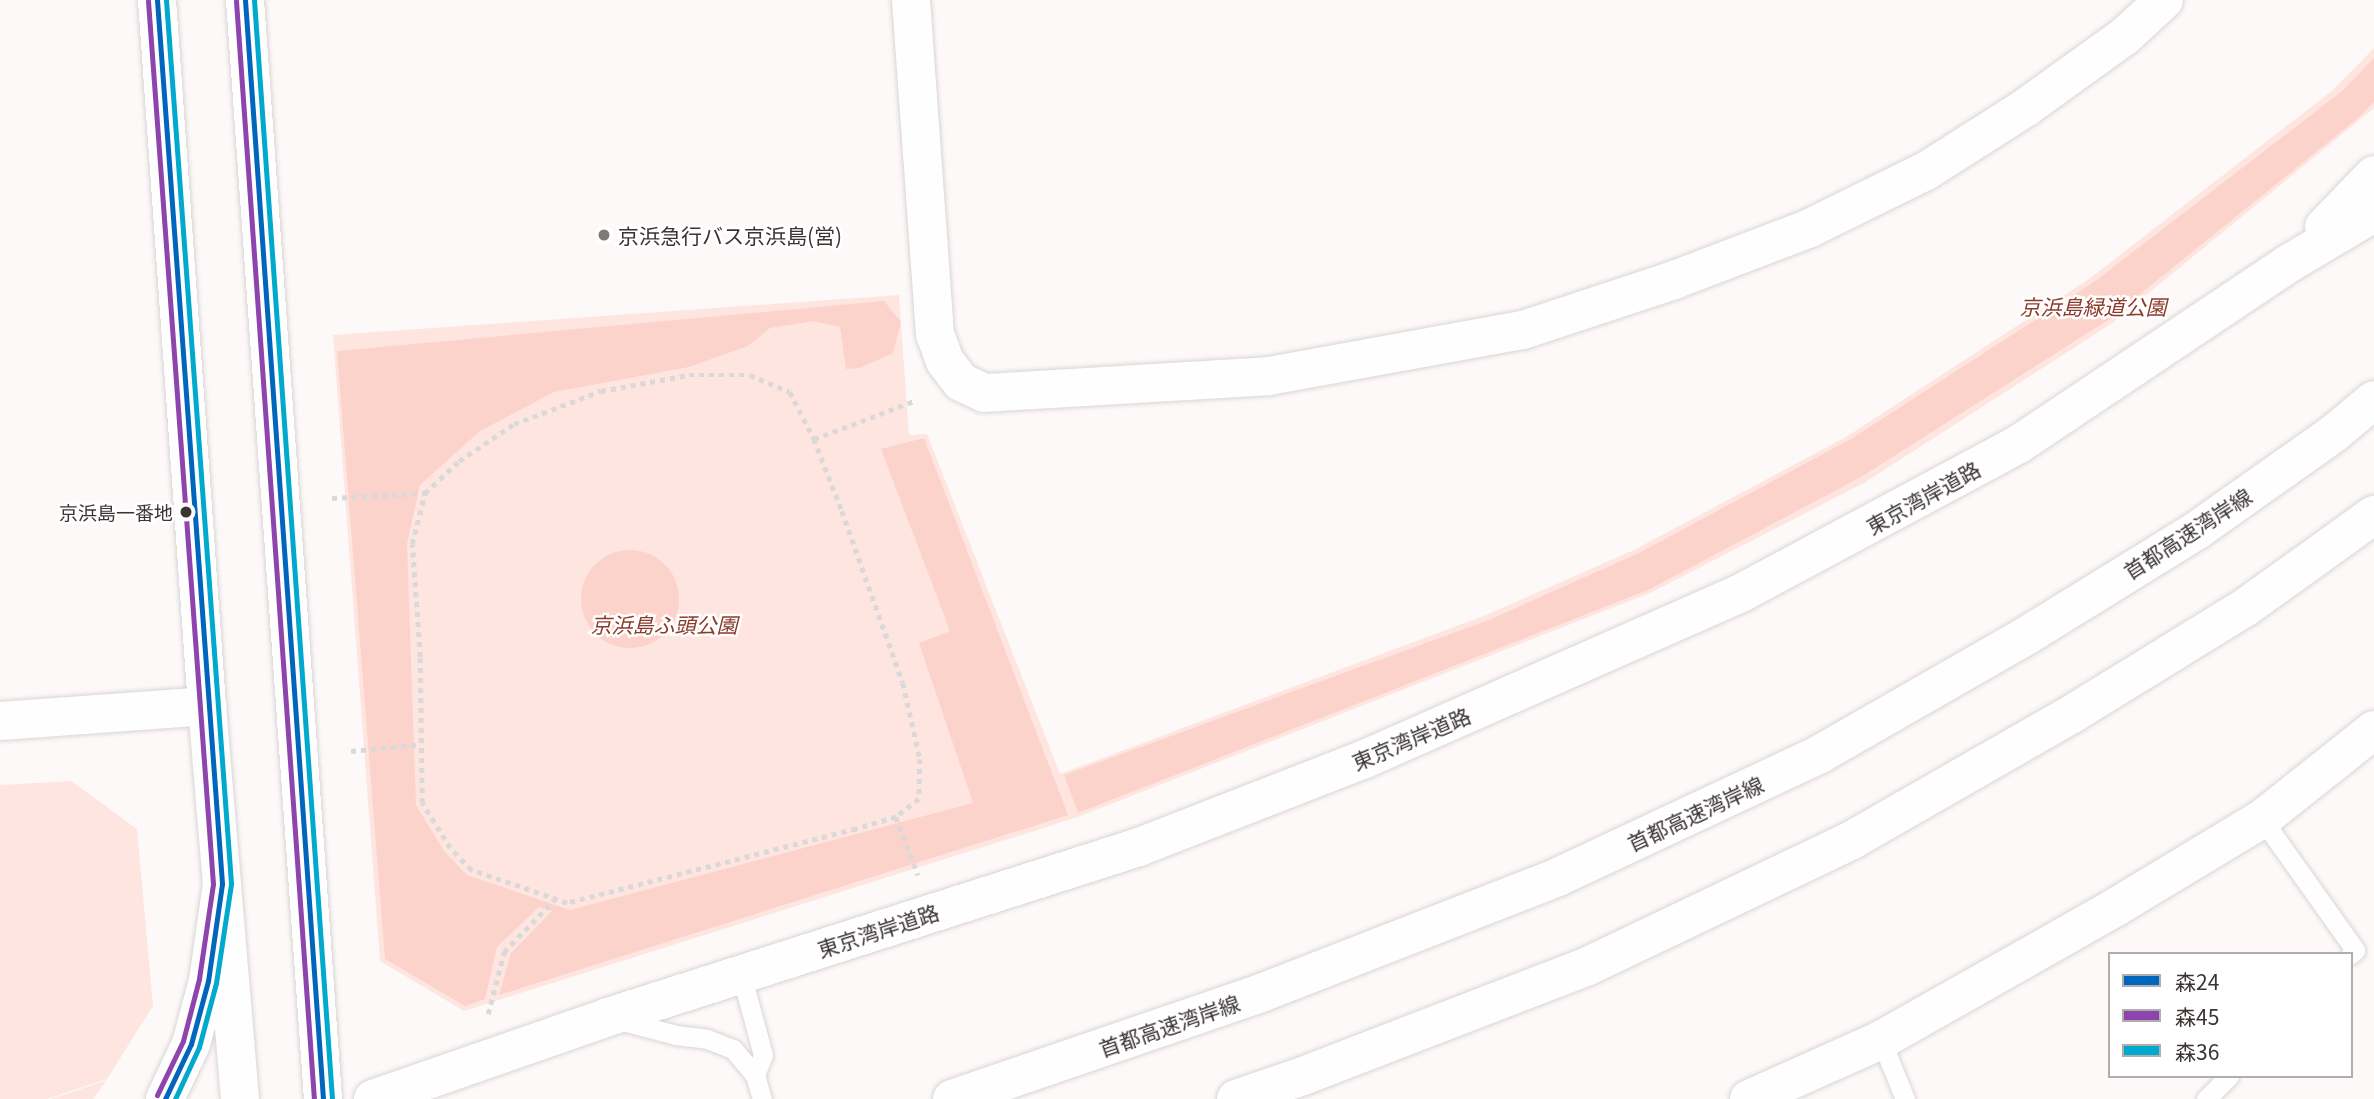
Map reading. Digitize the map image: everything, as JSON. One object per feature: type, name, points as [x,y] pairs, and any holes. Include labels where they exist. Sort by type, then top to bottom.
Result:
[{"type":"main road","points":[[158,0],[207,706],[240,1099]]},
{"type":"main road","points":[[245,0],[323,1099]]},
{"type":"main road","points":[[911,0],[935,334],[945,361],[961,382],[985,393],[1269,376],[1523,330],[1661,285],[1810,228],[1926,171],[2025,108],[2125,36],[2164,0]]},
{"type":"main road","points":[[2288,264],[2374,175]]},
{"type":"main road","name":"東京湾岸道路","points":[[373,1099],[608,1017],[1139,846],[1365,759],[1741,593],[2019,444],[2288,264],[2374,213]]},
{"type":"main road","name":"首都高速湾岸線","points":[[952,1099],[1261,993],[1558,877],[1821,754],[2026,636],[2196,531],[2333,434],[2374,400]]},
{"type":"main road","points":[[1236,1099],[1303,1076],[1586,967],[1852,840],[2072,713],[2246,607],[2374,515]]},
{"type":"main road","points":[[0,721],[207,706]]},
{"type":"main road","points":[[1749,1099],[1881,1040],[2116,907],[2264,818],[2374,730]]},
{"type":"main road","points":[[2264,818],[2310,805],[2374,760]]},
{"type":"main road","points":[[165,1099],[195,1031],[208,981],[222,884]]},
{"type":"lane","points":[[2264,818],[2355,950],[2353,952]]},
{"type":"lane","points":[[741,974],[763,1055],[755,1075]]},
{"type":"lane","points":[[608,1017],[676,1035],[707,1040],[733,1049],[755,1075],[762,1099]]},
{"type":"lane","points":[[1881,1040],[1905,1099]]},
{"type":"lane","points":[[2206,1099],[2227,1078]]},
{"type":"path","points":[[689,375],[750,375],[790,392],[814,439],[903,683],[920,759],[919,799],[896,817],[740,861],[567,903],[471,870],[450,848],[422,803],[420,657],[412,544],[425,493],[459,461],[514,424],[601,391],[689,375]]},
{"type":"path","points":[[814,439],[914,401]]},
{"type":"path","points":[[332,498],[425,493]]},
{"type":"path","points":[[351,751],[421,744]]},
{"type":"path","points":[[896,817],[918,875]]},
{"type":"path","points":[[488,1014],[503,951],[555,899]]},
{"type":"green space","name":"京浜島ふ頭公園","points":[[2374,48],[2374,108],[2111,324],[1864,483],[1650,593],[1075,818],[464,1011],[380,961],[333,335],[899,295],[909,435],[927,434],[1060,774],[1486,615],[1634,550],[1846,437],[2089,279],[2333,90]]},
{"type":"green space","name":"京浜島緑道公園","points":[[2374,58],[2374,102],[2358,118],[2108,320],[1861,477],[1648,590],[1078,813],[1064,775],[1489,620],[1639,553],[1851,439],[2094,282],[2341,92]]},
{"type":"green space","points":[[884,301],[901,322],[893,353],[860,368],[846,369],[840,327],[813,321],[770,328],[748,346],[689,367],[554,392],[480,431],[420,485],[407,544],[416,805],[444,851],[467,875],[570,910],[973,803],[919,643],[950,631],[881,449],[924,438],[1068,815],[499,995],[511,953],[552,911],[539,907],[497,947],[485,999],[465,1006],[385,959],[337,351]]},
{"type":"green space","points":[[620,550],[640,550],[665,564],[676,580],[679,599],[676,618],[665,634],[640,648],[620,648],[603,640],[589,626],[581,609],[581,589],[589,572],[603,558]]},
{"type":"green space","points":[[71,781],[137,829],[153,1006],[107,1079],[47,1099],[0,1099],[0,785]]},
{"type":"green space","points":[[107,1080],[93,1099],[51,1099]]},
{"type":"transit line","name":"森24","points":[[157,0],[222,884],[208,981],[191,1044],[165,1099]]},
{"type":"transit line","name":"森36","points":[[166,0],[231,884],[216,983],[199,1047],[175,1099]]},
{"type":"transit line","name":"森24","points":[[245,0],[323,1099]]},
{"type":"transit line","name":"森36","points":[[254,0],[332,1098]]},
{"type":"transit line","name":"森45","points":[[148,1],[213,884],[199,979],[183,1041],[157,1095]]},
{"type":"transit line","name":"森45","points":[[236,1],[314,1099]]},
{"type":"place","name":"京浜急行バス京浜島(営)","points":[[604,235]]},
{"type":"place","name":"京浜島一番地","points":[[186,512]]}]
